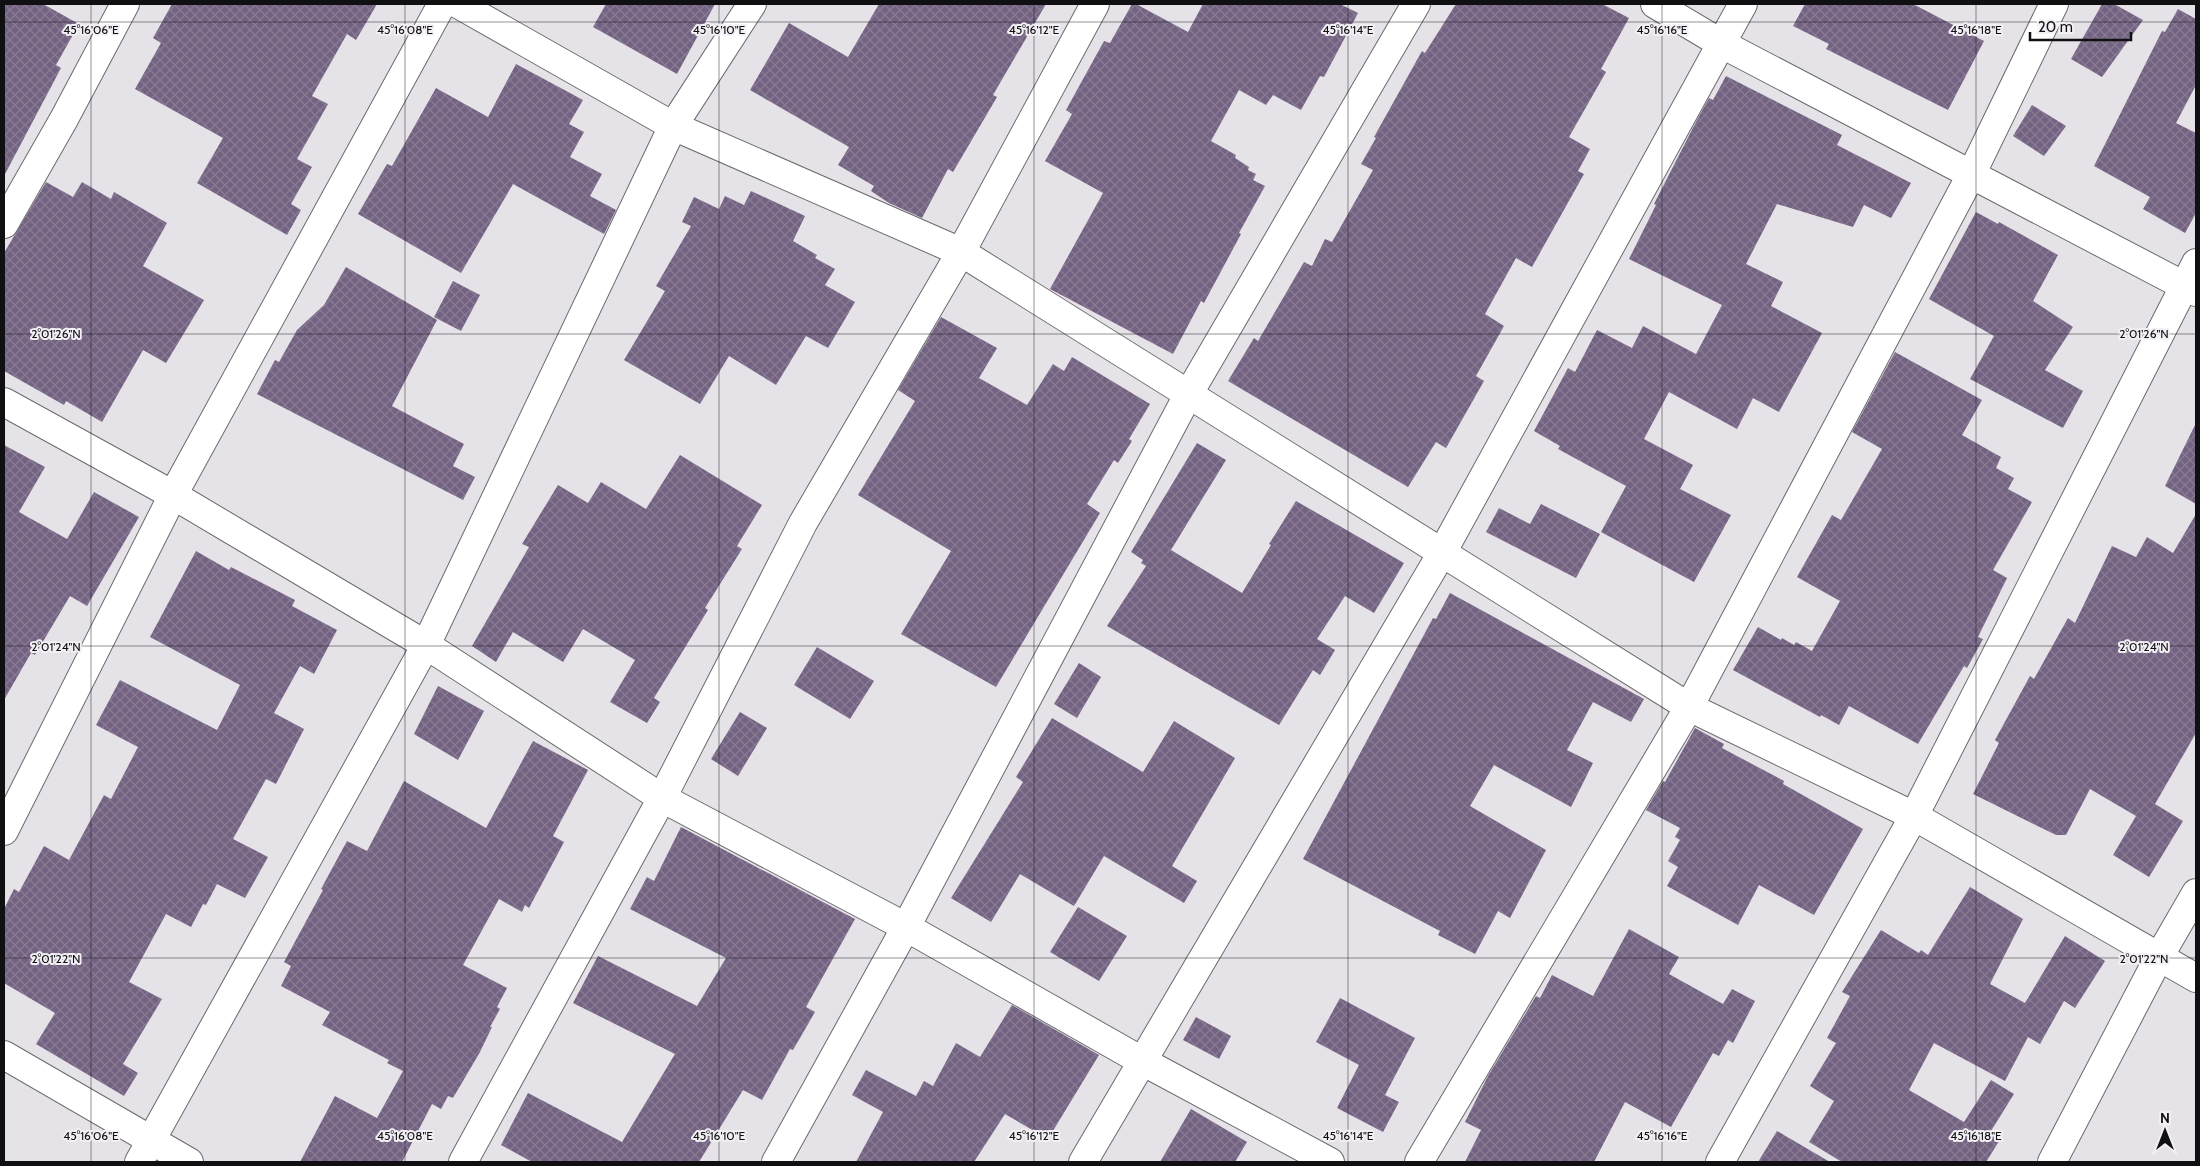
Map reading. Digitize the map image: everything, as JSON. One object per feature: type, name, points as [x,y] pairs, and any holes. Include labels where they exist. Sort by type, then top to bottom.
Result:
[{"type":"street","points":[[4,224],[64,119],[125,4]]},
{"type":"street","points":[[4,832],[173,495],[442,4]]},
{"type":"street","points":[[458,4],[673,126],[961,252],[1689,707],[1914,816],[2196,978]]},
{"type":"street","points":[[145,1151],[426,645],[673,126],[752,4]]},
{"type":"street","points":[[463,1162],[662,798],[804,523],[961,252],[1094,4]]},
{"type":"street","points":[[776,1162],[906,927],[1188,395],[1416,4]]},
{"type":"street","points":[[1655,4],[1722,44],[1972,173],[2192,280],[1914,816],[1720,1162]]},
{"type":"street","points":[[1083,1162],[1443,552],[1743,4]]},
{"type":"street","points":[[1419,1162],[1689,707],[1972,173],[2054,4]]},
{"type":"street","points":[[4,402],[173,495],[426,645],[662,798],[906,927],[1142,1061],[1330,1162]]},
{"type":"street","points":[[2052,1162],[2159,957],[2196,893]]},
{"type":"street","points":[[4,1055],[145,1151],[189,1162]]},
{"type":"building","points":[[4,4],[43,4],[79,24],[56,65],[61,68],[4,176]]},
{"type":"building","points":[[172,4],[377,4],[356,40],[347,34],[312,96],[328,104],[297,159],[312,167],[291,204],[301,210],[287,235],[197,183],[223,138],[135,89],[161,43],[153,38]]},
{"type":"building","points":[[606,4],[715,4],[677,74],[593,27]]},
{"type":"building","points":[[879,4],[1046,4],[993,95],[997,97],[953,172],[948,169],[922,218],[889,203],[871,191],[874,186],[838,165],[849,147],[750,90],[789,23],[848,57]]},
{"type":"building","points":[[1132,4],[1136,4],[1188,32],[1203,4],[1340,4],[1358,13],[1324,77],[1320,76],[1301,110],[1273,95],[1266,105],[1239,90],[1211,141],[1236,155],[1235,158],[1249,167],[1248,170],[1256,174],[1253,180],[1265,186],[1204,303],[1201,301],[1173,354],[1050,289],[1103,193],[1045,161],[1072,114],[1066,110],[1104,41],[1110,43]]},
{"type":"building","points":[[1456,4],[1602,4],[1629,18],[1601,69],[1606,72],[1569,137],[1590,149],[1578,171],[1584,174],[1532,267],[1516,258],[1485,314],[1504,326],[1476,376],[1484,381],[1446,448],[1436,442],[1408,487],[1228,381],[1254,338],[1258,341],[1304,262],[1312,266],[1325,239],[1332,242],[1373,170],[1361,164],[1376,138],[1374,137],[1422,51],[1425,53]]},
{"type":"building","points":[[1805,4],[1913,4],[1984,41],[1948,110],[1826,49],[1829,44],[1793,26]]},
{"type":"building","points":[[2102,4],[2114,4],[2143,20],[2102,77],[2071,59]]},
{"type":"building","points":[[2178,9],[2196,19],[2196,85],[2176,123],[2196,133],[2196,213],[2185,233],[2143,209],[2150,197],[2094,166],[2162,31],[2165,32]]},
{"type":"building","points":[[516,64],[583,100],[569,124],[584,132],[570,157],[602,174],[590,196],[616,210],[604,234],[513,184],[461,273],[358,214],[387,164],[392,166],[436,88],[488,117]]},
{"type":"building","points":[[1726,76],[1842,135],[1837,145],[1911,183],[1891,218],[1864,205],[1853,227],[1777,204],[1746,264],[1783,282],[1771,306],[1822,333],[1779,412],[1753,398],[1737,429],[1669,392],[1644,439],[1693,465],[1680,489],[1731,515],[1694,582],[1601,532],[1626,486],[1558,449],[1560,446],[1534,431],[1568,368],[1575,372],[1597,330],[1632,348],[1643,326],[1696,354],[1722,305],[1629,259],[1656,205],[1654,204],[1698,118],[1709,98],[1713,100]]},
{"type":"building","points":[[2032,105],[2066,126],[2044,156],[2013,136]]},
{"type":"building","points":[[46,182],[73,197],[82,182],[111,199],[114,192],[167,223],[143,266],[204,300],[166,363],[143,350],[102,422],[66,401],[64,405],[4,371],[4,253]]},
{"type":"building","points":[[751,191],[805,216],[793,241],[817,255],[815,258],[835,269],[825,285],[855,302],[828,348],[806,336],[776,385],[729,356],[700,404],[624,360],[665,291],[656,286],[691,226],[682,222],[694,197],[719,209],[725,196],[744,205]]},
{"type":"building","points":[[1976,212],[1998,224],[1999,222],[2058,255],[2033,301],[2073,327],[2045,370],[2083,391],[2063,428],[1970,379],[1994,336],[1929,299]]},
{"type":"building","points":[[346,267],[437,320],[392,406],[464,444],[453,466],[475,477],[463,500],[257,394],[275,360],[279,362],[297,330],[324,305]]},
{"type":"building","points":[[453,281],[480,295],[461,331],[434,317]]},
{"type":"building","points":[[941,317],[997,348],[979,378],[1027,405],[1053,364],[1064,371],[1072,357],[1150,404],[1129,439],[1132,441],[1118,463],[1114,460],[1087,504],[1100,513],[996,687],[901,634],[951,551],[858,495],[915,401],[898,390]]},
{"type":"building","points":[[1895,352],[1982,400],[1962,435],[2001,457],[1996,468],[2014,478],[2008,489],[2032,502],[1993,570],[2007,578],[1978,637],[1983,639],[1967,668],[1964,666],[1918,744],[1849,706],[1839,725],[1821,715],[1820,717],[1733,670],[1758,627],[1781,640],[1782,638],[1794,645],[1796,642],[1812,651],[1840,601],[1797,577],[1832,515],[1841,520],[1882,449],[1852,432]]},
{"type":"building","points":[[2196,423],[2196,504],[2165,486]]},
{"type":"building","points":[[1197,443],[1226,460],[1171,550],[1242,593],[1271,545],[1269,544],[1296,501],[1404,563],[1374,613],[1345,596],[1317,639],[1335,650],[1320,675],[1313,670],[1279,725],[1107,626],[1146,566],[1141,563],[1143,560],[1131,552]]},
{"type":"building","points":[[4,445],[45,467],[19,512],[67,539],[94,492],[139,517],[87,606],[70,596],[35,655],[31,653],[4,700]]},
{"type":"building","points":[[680,455],[762,505],[737,546],[742,549],[705,608],[708,610],[654,698],[660,702],[647,723],[610,702],[635,660],[583,629],[563,662],[513,632],[496,662],[472,646],[529,547],[522,544],[558,485],[588,503],[601,482],[646,509]]},
{"type":"building","points":[[1541,504],[1600,534],[1576,578],[1486,532],[1499,508],[1530,524]]},
{"type":"building","points":[[2196,514],[2196,733],[2155,804],[2183,821],[2149,877],[2113,855],[2136,816],[2090,789],[2066,835],[2056,835],[1973,794],[1999,743],[1995,740],[2030,676],[2034,679],[2068,618],[2075,623],[2112,546],[2136,557],[2147,537],[2173,553]]},
{"type":"building","points":[[196,551],[229,570],[231,567],[295,600],[292,606],[337,630],[314,674],[300,666],[274,713],[304,729],[276,784],[266,779],[233,839],[268,857],[245,898],[217,884],[206,905],[203,904],[191,927],[166,914],[129,982],[162,999],[123,1064],[138,1073],[124,1096],[36,1044],[55,1013],[4,983],[4,909],[14,889],[19,892],[44,846],[69,860],[104,795],[111,799],[138,747],[96,725],[120,680],[217,730],[240,685],[150,637]]},
{"type":"building","points":[[1450,593],[1644,699],[1631,722],[1593,702],[1567,750],[1593,763],[1571,807],[1494,765],[1470,806],[1546,850],[1510,918],[1498,911],[1475,954],[1438,935],[1440,931],[1303,859],[1433,618],[1436,619]]},
{"type":"building","points":[[817,647],[874,681],[850,719],[794,685]]},
{"type":"building","points":[[1079,663],[1101,677],[1077,718],[1054,704]]},
{"type":"building","points":[[438,686],[484,711],[458,760],[414,734]]},
{"type":"building","points":[[740,712],[767,728],[738,776],[711,759]]},
{"type":"building","points":[[1052,718],[1143,772],[1174,721],[1235,758],[1172,866],[1197,881],[1184,903],[1104,856],[1074,906],[1020,874],[991,922],[951,898],[1023,782],[1016,777]]},
{"type":"building","points":[[1695,728],[1724,744],[1722,748],[1784,781],[1783,784],[1863,829],[1814,915],[1759,885],[1738,925],[1667,886],[1678,867],[1668,861],[1680,840],[1675,837],[1680,828],[1646,810],[1663,781],[1665,782]]},
{"type":"building","points":[[533,741],[588,770],[553,836],[564,842],[529,908],[525,905],[522,912],[499,899],[463,965],[507,988],[497,1007],[500,1009],[480,1052],[453,1098],[448,1096],[441,1109],[432,1104],[402,1162],[300,1162],[335,1096],[377,1118],[403,1071],[387,1063],[389,1060],[322,1025],[330,1012],[281,986],[291,966],[284,962],[347,841],[367,851],[404,781],[486,828]]},
{"type":"building","points":[[681,827],[855,919],[806,1007],[815,1012],[793,1050],[790,1049],[762,1100],[743,1090],[699,1162],[532,1162],[501,1145],[528,1093],[622,1142],[675,1054],[573,1003],[598,956],[697,1006],[726,958],[630,909],[647,877],[654,881]]},
{"type":"building","points":[[1970,887],[2023,919],[1990,984],[2025,1003],[2065,936],[2105,961],[2075,1008],[2064,1001],[2040,1044],[2028,1037],[2005,1081],[1934,1043],[1909,1090],[1964,1122],[1991,1080],[2014,1094],[1991,1131],[2001,1138],[1986,1162],[1842,1162],[1809,1142],[1834,1101],[1810,1086],[1836,1043],[1827,1038],[1850,996],[1842,992],[1881,930],[1919,953],[1921,950],[1928,955]]},
{"type":"building","points":[[1078,907],[1127,936],[1099,981],[1050,952]]},
{"type":"building","points":[[1629,929],[1679,957],[1669,974],[1723,1004],[1732,989],[1755,1001],[1733,1043],[1728,1040],[1719,1056],[1713,1053],[1671,1127],[1625,1102],[1594,1162],[1465,1162],[1481,1130],[1465,1122],[1488,1076],[1536,996],[1540,998],[1552,975],[1593,996]]},
{"type":"building","points":[[1340,998],[1415,1038],[1385,1095],[1399,1102],[1383,1132],[1337,1108],[1359,1065],[1316,1042]]},
{"type":"building","points":[[1012,1005],[1099,1055],[1048,1139],[1005,1114],[974,1162],[856,1162],[883,1112],[852,1095],[866,1070],[916,1096],[924,1081],[933,1086],[956,1043],[980,1057]]},
{"type":"building","points":[[1196,1017],[1231,1036],[1219,1059],[1183,1040]]},
{"type":"building","points":[[1191,1109],[1247,1142],[1235,1162],[1160,1162]]},
{"type":"building","points":[[1777,1131],[1830,1162],[1758,1162]]}]
